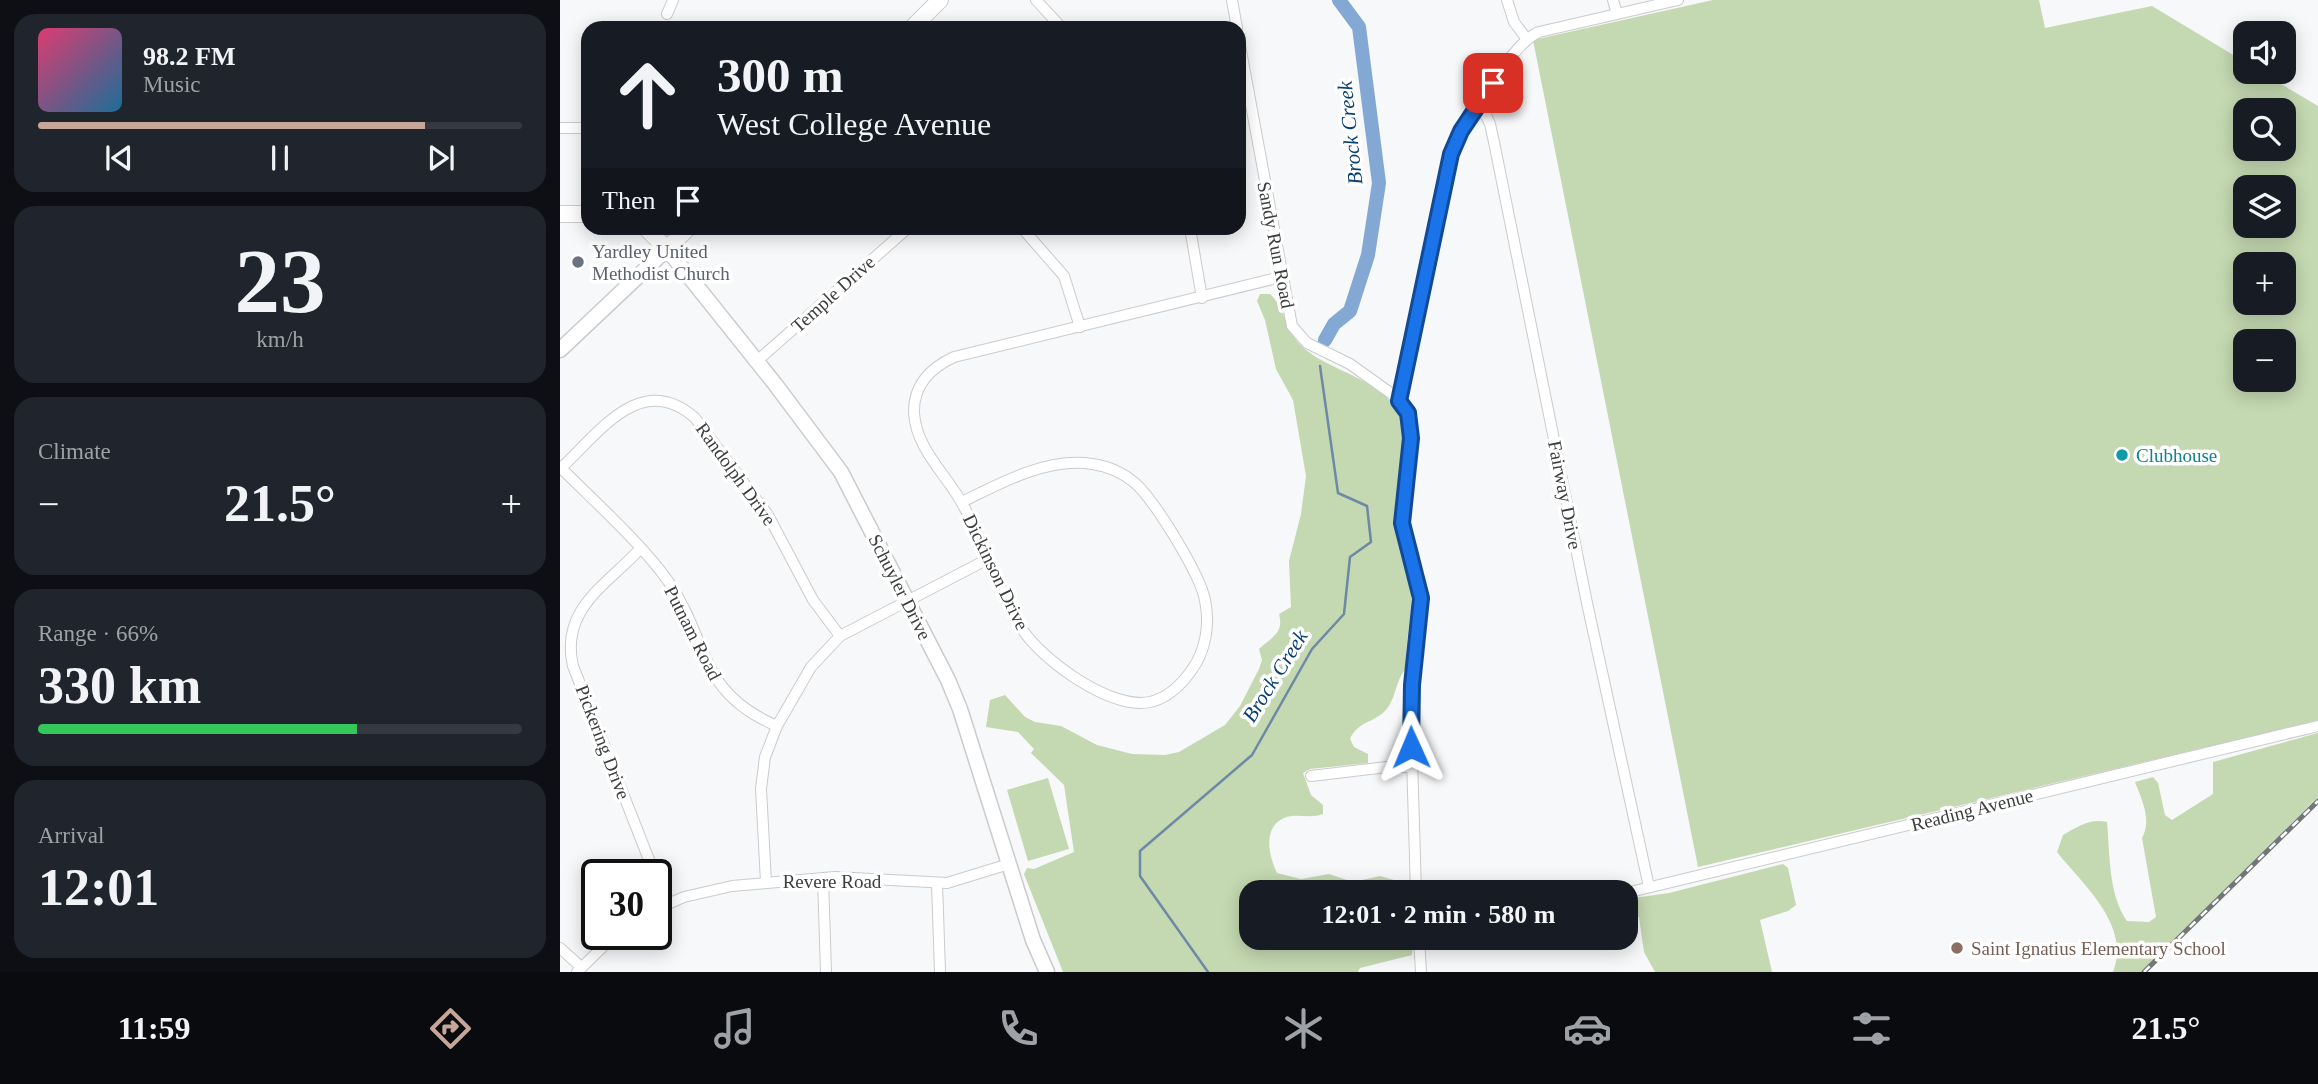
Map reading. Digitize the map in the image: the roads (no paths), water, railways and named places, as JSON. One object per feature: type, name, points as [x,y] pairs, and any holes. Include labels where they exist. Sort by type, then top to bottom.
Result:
[{"type":"main road","points":[[919,21],[940,0]]},
{"type":"main road","points":[[560,214],[581,214]]},
{"type":"main road","points":[[653,235],[667,249],[681,235]]},
{"type":"street","points":[[667,14],[673,0]]},
{"type":"street","points":[[1036,0],[1056,21]]},
{"type":"street","points":[[1232,0],[1236,21]]},
{"type":"street","points":[[1507,0],[1514,22],[1526,38]]},
{"type":"street","points":[[1613,0],[1617,14]]},
{"type":"street","points":[[1416,880],[1412,685],[1421,598],[1402,523],[1411,438],[1408,413],[1399,401],[1451,154],[1461,131],[1526,38],[1539,32],[1678,0]]},
{"type":"street","name":"Sandy Run Road","points":[[1246,80],[1290,321],[1299,335],[1314,347],[1350,364],[1399,401]]},
{"type":"street","name":"Fairway Drive","points":[[1480,103],[1490,124],[1494,142],[1587,603],[1648,887]]},
{"type":"street","points":[[560,128],[581,128]]},
{"type":"street","name":"Temple Drive","points":[[757,361],[900,235]]},
{"type":"street","points":[[1028,235],[1064,276],[1080,327]]},
{"type":"street","points":[[1191,235],[1202,298]]},
{"type":"street","points":[[560,350],[667,249]]},
{"type":"street","name":"Schuyler Drive","points":[[667,249],[841,472],[960,709],[1032,940],[1047,972]]},
{"type":"street","name":"Dickinson Drive","points":[[962,502],[1014,477],[1068,464],[1101,466],[1124,475],[1153,505],[1202,587],[1208,619],[1199,657],[1177,688],[1158,700],[1134,703],[1112,696],[1064,671],[1032,643],[1014,615],[962,502],[919,438],[914,403],[921,383],[935,368],[954,357],[1281,277]]},
{"type":"street","name":"Randolph Drive","points":[[561,469],[628,407],[656,400],[684,408],[695,418],[755,495],[813,600],[840,636]]},
{"type":"street","name":"Putnam Road","points":[[561,469],[659,570],[677,597],[725,692],[746,711],[776,726]]},
{"type":"street","name":"Pickering Drive","points":[[639,550],[579,609],[570,625],[568,643],[573,666],[649,859]]},
{"type":"street","points":[[766,882],[762,780],[765,757],[776,726],[811,667],[840,636],[988,559]]},
{"type":"street","name":"Reading Avenue","points":[[1638,890],[2318,726]]},
{"type":"street","points":[[1311,776],[1387,766],[1412,768]]},
{"type":"street","name":"Revere Road","points":[[672,902],[712,889],[766,882],[823,878],[937,883],[1009,864]]},
{"type":"street","points":[[823,878],[826,972]]},
{"type":"street","points":[[937,883],[940,972]]},
{"type":"street","points":[[560,948],[579,970],[600,950]]},
{"type":"street","points":[[1422,950],[1422,972]]},
{"type":"waterway","name":"Brock Creek","points":[[1325,340],[1334,324],[1350,311],[1368,255],[1379,183],[1359,27],[1339,0]]},
{"type":"waterway","name":"Brock Creek","points":[[1208,972],[1140,876],[1140,851],[1252,755],[1312,649],[1344,614],[1350,557],[1371,542],[1367,506],[1338,493],[1320,366]]},
{"type":"railway","points":[[2144,972],[2318,801]]},
{"type":"place","name":"Yardley United Methodist Church","points":[[578,262]]},
{"type":"place","name":"Clubhouse","points":[[2122,455]]},
{"type":"place","name":"Saint Ignatius Elementary School","points":[[1957,948]]}]
